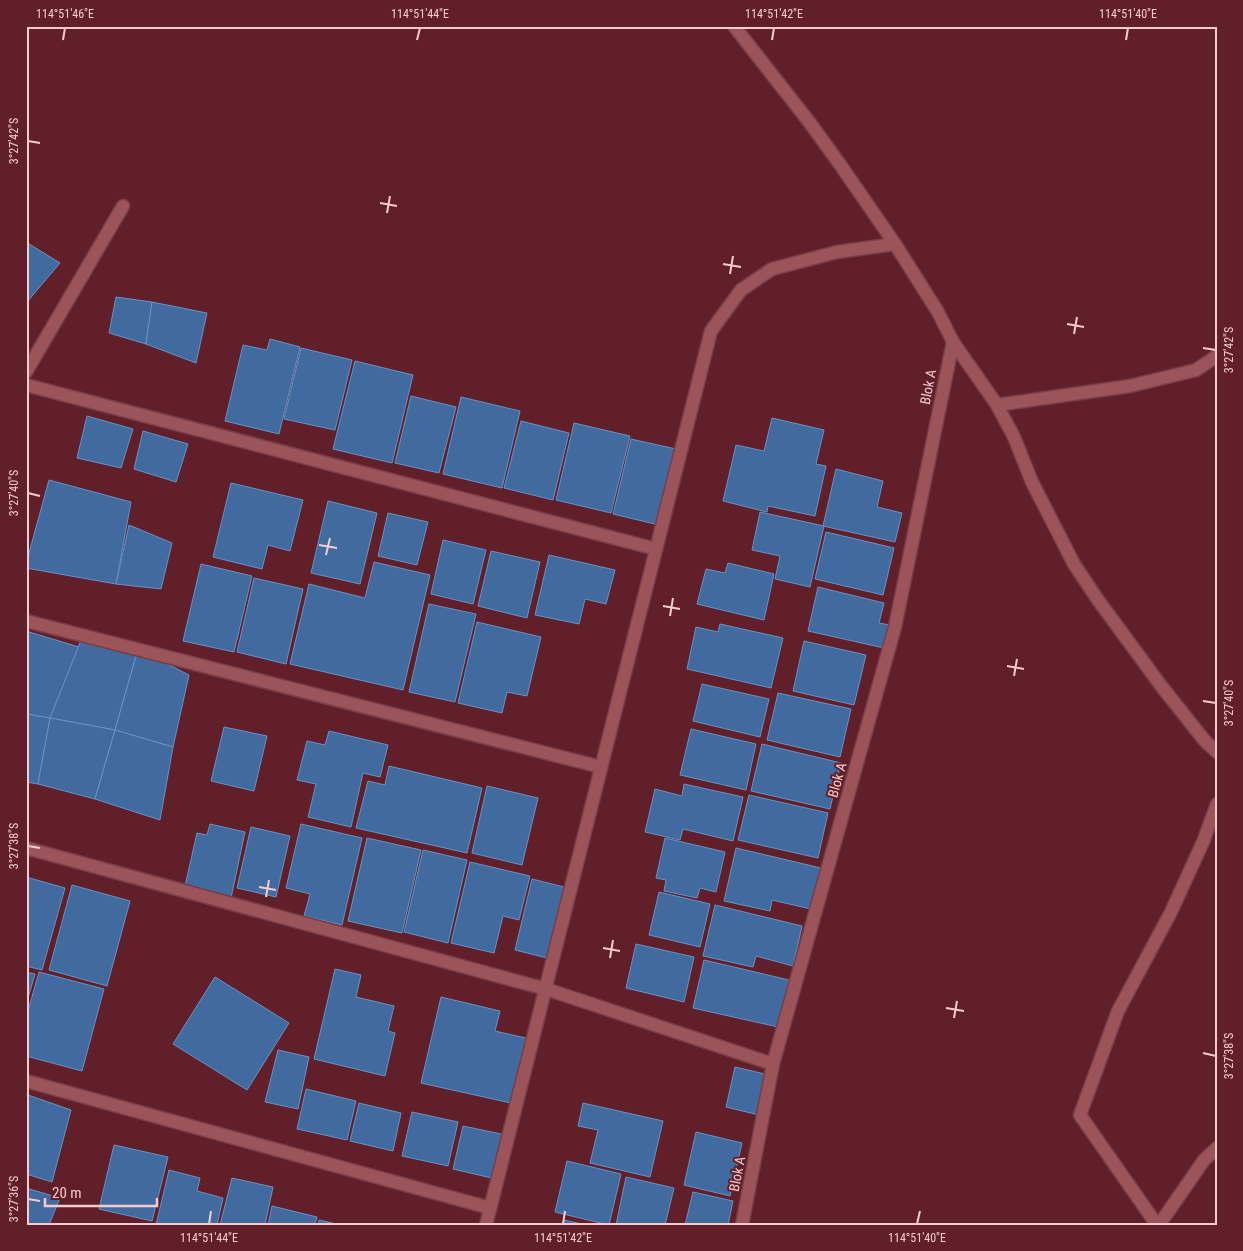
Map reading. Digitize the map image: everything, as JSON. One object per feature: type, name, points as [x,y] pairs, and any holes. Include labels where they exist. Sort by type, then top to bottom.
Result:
[{"type":"street","points":[[734,26],[810,123],[895,244],[938,312],[953,342],[997,406],[1014,437],[1032,482],[1074,564],[1162,687],[1205,741],[1217,752]]},
{"type":"street","points":[[26,372],[123,206]]},
{"type":"street","points":[[486,1225],[711,331],[741,290],[772,269],[838,252],[895,244]]},
{"type":"street","name":"Blok A","points":[[742,1225],[773,1064],[895,627],[953,342]]},
{"type":"street","points":[[997,406],[1130,386],[1196,370],[1217,356]]},
{"type":"street","points":[[26,385],[656,549]]},
{"type":"street","points":[[26,621],[601,767]]},
{"type":"street","points":[[1217,804],[1203,842],[1171,912],[1118,1011],[1080,1115],[1158,1225],[1204,1160],[1217,1148]]},
{"type":"street","points":[[26,848],[546,989],[773,1064]]},
{"type":"street","points":[[26,1081],[490,1208]]},
{"type":"building","points":[[26,242],[60,263],[27,302],[26,301]]},
{"type":"building","points":[[116,297],[152,302],[146,344],[109,333]]},
{"type":"building","points":[[152,302],[207,313],[196,363],[146,344]]},
{"type":"building","points":[[270,339],[300,347],[279,434],[225,421],[243,345],[267,350]]},
{"type":"building","points":[[301,348],[352,360],[335,430],[284,419]]},
{"type":"building","points":[[355,361],[413,375],[392,463],[333,449]]},
{"type":"building","points":[[411,396],[456,407],[439,473],[395,463]]},
{"type":"building","points":[[461,397],[520,411],[502,488],[443,474]]},
{"type":"building","points":[[87,416],[133,429],[121,468],[77,458]]},
{"type":"building","points":[[772,418],[824,430],[816,464],[826,466],[815,516],[768,506],[767,512],[723,501],[736,445],[764,451]]},
{"type":"building","points":[[521,421],[569,433],[553,500],[504,488]]},
{"type":"building","points":[[574,423],[630,436],[611,513],[556,500]]},
{"type":"building","points":[[143,431],[188,444],[176,482],[134,469]]},
{"type":"building","points":[[631,439],[676,449],[659,525],[613,514]]},
{"type":"building","points":[[836,469],[883,481],[877,507],[902,513],[895,542],[823,526]]},
{"type":"building","points":[[49,480],[131,502],[116,584],[26,568]]},
{"type":"building","points":[[231,483],[303,500],[290,551],[268,545],[262,569],[213,557]]},
{"type":"building","points":[[328,501],[377,513],[360,584],[311,573]]},
{"type":"building","points":[[760,512],[824,526],[810,587],[775,579],[780,556],[752,550]]},
{"type":"building","points":[[388,513],[428,522],[417,565],[378,556]]},
{"type":"building","points":[[129,525],[172,543],[161,589],[116,584]]},
{"type":"building","points":[[826,532],[894,548],[883,595],[815,579]]},
{"type":"building","points":[[443,540],[486,550],[473,604],[431,594]]},
{"type":"building","points":[[491,551],[540,562],[527,618],[478,606]]},
{"type":"building","points":[[549,555],[615,570],[606,604],[585,599],[579,624],[535,615]]},
{"type":"building","points":[[374,562],[430,575],[403,690],[290,664],[309,584],[365,598]]},
{"type":"building","points":[[728,563],[774,574],[764,620],[697,604],[706,569],[725,573]]},
{"type":"building","points":[[201,564],[252,576],[234,652],[183,641]]},
{"type":"building","points":[[254,578],[303,589],[286,664],[237,652]]},
{"type":"building","points":[[818,587],[884,603],[879,623],[890,625],[884,648],[808,631]]},
{"type":"building","points":[[429,604],[476,614],[455,702],[409,692]]},
{"type":"building","points":[[477,622],[541,637],[527,696],[507,692],[502,713],[458,703]]},
{"type":"building","points":[[720,624],[783,638],[771,688],[687,669],[696,627],[718,632]]},
{"type":"building","points":[[26,631],[79,647],[50,718],[26,714]]},
{"type":"building","points":[[83,635],[138,649],[115,730],[50,718]]},
{"type":"building","points":[[804,641],[866,655],[854,705],[793,691]]},
{"type":"building","points":[[138,649],[189,675],[173,747],[115,730]]},
{"type":"building","points":[[702,684],[769,699],[760,737],[693,721]]},
{"type":"building","points":[[778,693],[851,709],[840,757],[767,740]]},
{"type":"building","points":[[26,714],[50,718],[38,784],[26,782]]},
{"type":"building","points":[[50,718],[115,730],[95,799],[38,784]]},
{"type":"building","points":[[224,727],[267,736],[254,791],[211,781]]},
{"type":"building","points":[[691,729],[756,744],[746,790],[680,775]]},
{"type":"building","points":[[115,730],[173,747],[160,820],[95,799]]},
{"type":"building","points":[[329,731],[388,745],[380,777],[363,773],[351,827],[308,817],[316,784],[297,780],[307,741],[325,745]]},
{"type":"building","points":[[762,744],[841,763],[830,809],[751,791]]},
{"type":"building","points":[[389,766],[482,788],[467,853],[356,828],[368,781],[385,785]]},
{"type":"building","points":[[684,784],[743,797],[733,841],[683,829],[680,840],[645,832],[655,789],[682,796]]},
{"type":"building","points":[[487,786],[538,798],[522,865],[472,853]]},
{"type":"building","points":[[749,795],[828,813],[818,858],[738,840]]},
{"type":"building","points":[[210,824],[245,832],[231,898],[185,886],[197,833],[207,835]]},
{"type":"building","points":[[301,824],[362,838],[342,925],[304,916],[310,894],[286,888]]},
{"type":"building","points":[[251,827],[290,836],[276,897],[237,888]]},
{"type":"building","points":[[367,838],[421,850],[402,933],[348,921]]},
{"type":"building","points":[[665,838],[725,852],[716,892],[700,888],[697,898],[664,891],[666,880],[656,878]]},
{"type":"building","points":[[736,848],[821,868],[811,909],[772,900],[770,911],[724,901]]},
{"type":"building","points":[[423,850],[467,860],[448,943],[404,932]]},
{"type":"building","points":[[470,862],[530,876],[519,920],[503,916],[494,953],[451,943]]},
{"type":"building","points":[[26,877],[65,888],[42,970],[26,966]]},
{"type":"building","points":[[532,879],[568,888],[551,959],[515,950]]},
{"type":"building","points":[[72,885],[130,901],[107,986],[49,970]]},
{"type":"building","points":[[659,892],[710,904],[700,947],[649,935]]},
{"type":"building","points":[[715,905],[802,926],[793,966],[756,956],[753,967],[703,956]]},
{"type":"building","points":[[636,944],[694,957],[684,1002],[626,988]]},
{"type":"building","points":[[704,960],[789,980],[778,1027],[693,1008]]},
{"type":"building","points":[[335,969],[361,975],[356,997],[394,1006],[388,1031],[395,1033],[385,1076],[314,1059]]},
{"type":"building","points":[[26,972],[35,974],[26,1005]]},
{"type":"building","points":[[39,972],[104,989],[82,1071],[26,1056],[26,1018]]},
{"type":"building","points":[[215,977],[289,1023],[247,1090],[173,1044]]},
{"type":"building","points":[[441,997],[500,1011],[495,1031],[526,1038],[511,1103],[421,1083]]},
{"type":"building","points":[[278,1050],[309,1057],[298,1109],[265,1102]]},
{"type":"building","points":[[735,1067],[769,1075],[759,1115],[726,1107]]},
{"type":"building","points":[[306,1089],[356,1101],[347,1140],[297,1129]]},
{"type":"building","points":[[28,1095],[71,1110],[52,1182],[26,1174],[26,1100]]},
{"type":"building","points":[[359,1103],[401,1113],[393,1151],[350,1141]]},
{"type":"building","points":[[583,1103],[663,1121],[650,1177],[590,1163],[598,1130],[578,1126]]},
{"type":"building","points":[[412,1112],[458,1122],[448,1166],[402,1156]]},
{"type":"building","points":[[463,1126],[506,1135],[496,1179],[453,1169]]},
{"type":"building","points":[[696,1132],[742,1143],[730,1196],[684,1185]]},
{"type":"building","points":[[114,1145],[168,1157],[152,1221],[99,1209]]},
{"type":"building","points":[[567,1161],[621,1174],[609,1225],[555,1212]]},
{"type":"building","points":[[169,1170],[200,1178],[197,1191],[223,1198],[217,1225],[156,1225]]},
{"type":"building","points":[[626,1177],[674,1188],[665,1225],[616,1225]]},
{"type":"building","points":[[232,1178],[273,1187],[265,1225],[220,1225]]},
{"type":"building","points":[[26,1188],[60,1198],[49,1225],[26,1225]]},
{"type":"building","points":[[693,1192],[733,1201],[728,1225],[685,1225]]},
{"type":"building","points":[[272,1206],[317,1217],[315,1225],[268,1225]]},
{"type":"building","points":[[319,1220],[341,1225],[318,1225]]},
{"type":"building","points":[[564,1220],[586,1225],[563,1225]]}]
